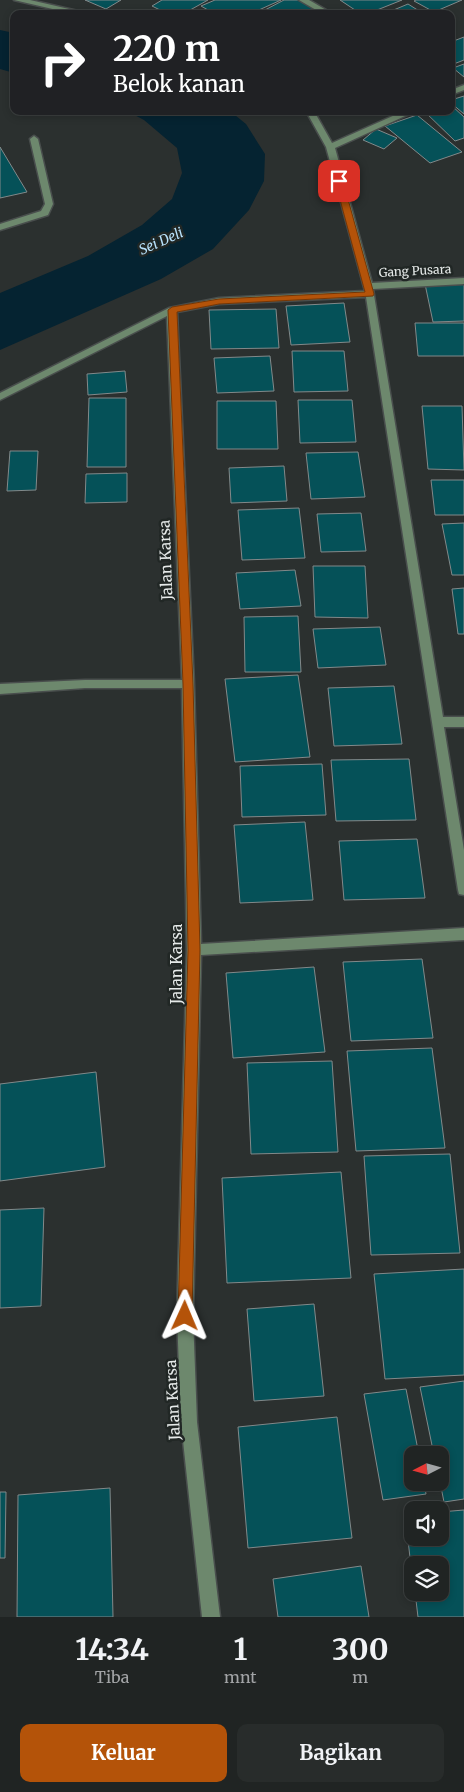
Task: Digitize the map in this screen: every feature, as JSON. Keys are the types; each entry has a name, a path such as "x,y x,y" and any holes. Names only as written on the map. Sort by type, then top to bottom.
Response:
{"street":[{"path":"18,0 67,10"},
{"path":"303,0 321,10"},
{"path":"312,115 330,146 368,290 464,890"},
{"path":"330,146 403,115"},
{"path":"0,227 45,213 49,204 34,139"},
{"name":"Gang Pusara","path":"0,397 172,310 219,301 464,281"},
{"name":"Jalan Karsa","path":"172,310 188,684 194,950 185,1316 189,1422 211,1617"},
{"path":"0,689 85,684 188,684"},
{"path":"437,722 464,722"},
{"path":"194,950 464,934"}],"water":[{"path":"0,30 10,32 10,72 0,69"},
{"name":"Sei Deli","path":"135,115 235,115 246,124 265,154 264,181 249,210 213,249 161,279 0,350 0,293 88,256 142,225 172,199 182,173 177,148 144,120"}],"building":[{"path":"85,0 121,0 106,9"},
{"path":"162,0 208,0 190,10 160,10 152,6"},
{"path":"215,0 281,0 259,10 208,10 201,6"},
{"path":"284,0 300,0 319,10 265,10"},
{"path":"340,0 402,0 377,10 355,10"},
{"path":"462,0 439,10 430,10 414,1"},
{"path":"408,4 418,10 394,10"},
{"path":"464,37 464,60 455,63 455,40"},
{"path":"464,64 464,77 455,70 455,67"},
{"path":"464,96 464,114 455,106 455,99"},
{"path":"455,109 464,117 464,138 455,141 428,115 455,115"},
{"path":"417,115 462,152 430,163 385,126"},
{"path":"376,129 397,138 384,149 363,140"},
{"path":"0,147 27,192 0,198"},
{"path":"464,282 464,321 433,322 425,284"},
{"path":"344,303 350,342 291,345 286,306"},
{"path":"276,309 279,348 211,349 209,310"},
{"path":"415,323 464,323 464,356 418,356"},
{"path":"292,351 344,351 348,391 294,392"},
{"path":"270,356 274,391 217,393 214,358"},
{"path":"125,371 127,392 88,395 87,374"},
{"path":"89,398 126,398 126,467 87,467"},
{"path":"298,400 352,400 356,442 300,443"},
{"path":"217,401 276,401 278,449 217,449"},
{"path":"422,406 462,406 464,470 428,469"},
{"path":"10,451 38,451 36,490 7,491"},
{"path":"358,452 365,497 311,499 306,453"},
{"path":"284,466 287,501 231,503 229,468"},
{"path":"127,473 127,502 85,503 86,474"},
{"path":"431,480 464,480 464,515 435,515"},
{"path":"299,508 305,558 242,560 238,510"},
{"path":"361,513 366,551 321,552 317,514"},
{"path":"464,523 464,575 452,575 442,524"},
{"path":"313,566 365,566 368,618 315,617"},
{"path":"295,570 301,606 240,609 236,573"},
{"path":"464,588 464,634 458,634 452,589"},
{"path":"298,616 301,672 245,672 244,617"},
{"path":"380,627 386,665 318,668 313,629"},
{"path":"298,675 310,757 235,762 225,679"},
{"path":"394,686 402,744 334,746 328,688"},
{"path":"409,759 416,820 336,821 331,760"},
{"path":"322,764 326,815 242,817 240,766"},
{"path":"305,822 313,900 240,903 234,825"},
{"path":"417,839 425,898 344,900 339,841"},
{"path":"422,959 433,1038 351,1041 343,962"},
{"path":"314,967 325,1052 233,1058 226,973"},
{"path":"432,1048 445,1148 356,1151 347,1051"},
{"path":"332,1061 338,1152 251,1154 247,1063"},
{"path":"96,1072 105,1167 0,1181 0,1084"},
{"path":"450,1154 460,1253 371,1255 364,1156"},
{"path":"341,1172 351,1278 227,1283 222,1178"},
{"path":"44,1208 41,1306 0,1308 0,1210"},
{"path":"464,1269 464,1375 385,1379 374,1274"},
{"path":"314,1304 324,1396 254,1401 247,1309"},
{"path":"464,1381 464,1499 444,1501 442,1491 449,1491 449,1446 432,1446 420,1387"},
{"path":"406,1389 417,1446 404,1446 404,1491 426,1491 426,1494 383,1500 364,1394"},
{"path":"337,1417 352,1538 248,1548 238,1427"},
{"path":"110,1488 113,1617 17,1617 18,1495"},
{"path":"0,1492 6,1492 5,1558 0,1558"},
{"path":"464,1510 464,1617 418,1617 416,1601 449,1601 449,1556 410,1556 409,1546 449,1546 449,1511"},
{"path":"361,1566 369,1617 278,1617 273,1579"}],"route":[{"path":"185,1316 194,950 188,684 172,310 219,301 370,294 339,181"}]}
